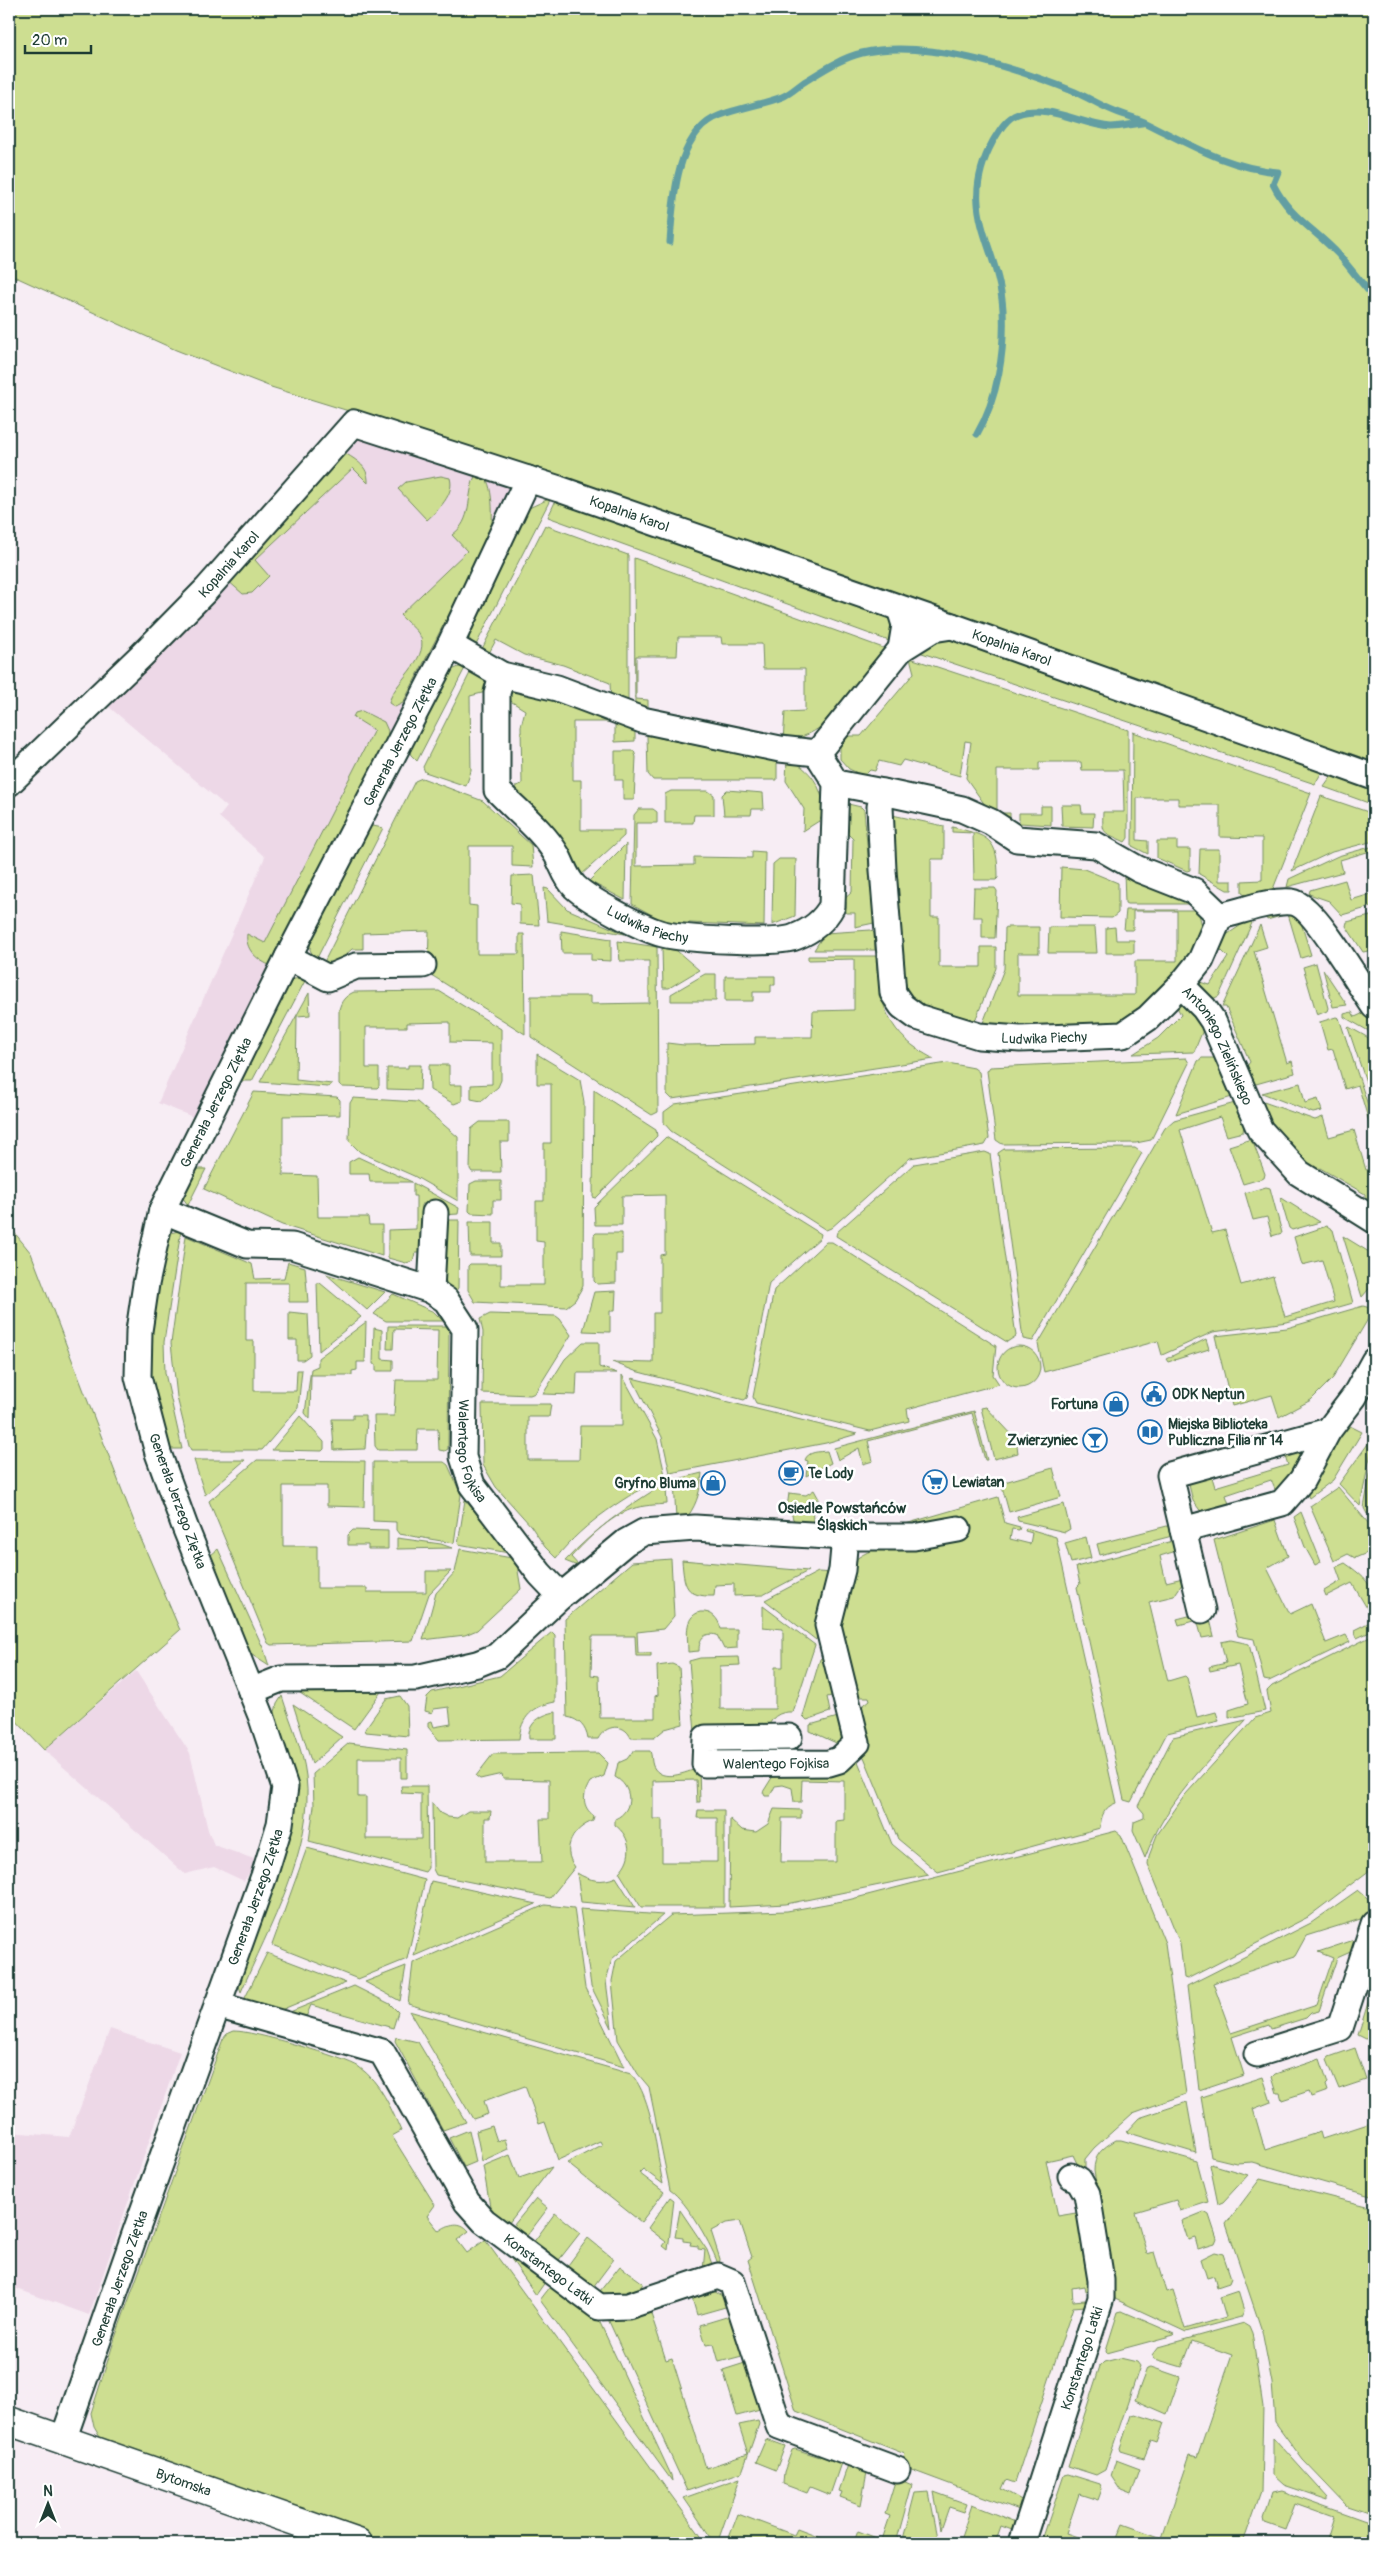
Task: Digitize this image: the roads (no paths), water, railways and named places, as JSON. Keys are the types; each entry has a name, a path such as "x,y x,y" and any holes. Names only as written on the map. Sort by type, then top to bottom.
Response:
{"street":[{"name":"Kopalnia Karol","path":"9,783 142,655 206,590 354,423 528,479 952,626 1374,777"},
{"name":"Generała Jerzego Ziętka","path":"63,2440 280,1824 285,1788 275,1752 158,1453 138,1377 141,1312 162,1210 288,957 450,645 528,479"},
{"path":"900,609 905,625 901,649"},
{"path":"817,753 901,649 933,629 952,626"},
{"path":"450,645 502,675 557,688 642,720 780,748 817,753 836,783 962,809 991,822 1017,840 1096,845 1138,869 1194,891 1220,916 1278,902 1294,902 1305,908 1318,922 1374,1006"},
{"name":"Ludwika Piechy","path":"502,675 497,693 497,790 543,838 576,888 625,918 661,933 682,938 761,940 794,938 815,927 826,916 832,906 836,783"},
{"name":"Ludwika Piechy","path":"883,792 880,807 883,870 893,994 902,1006 917,1017 978,1036 1020,1039 1122,1035 1148,1018 1181,985"},
{"name":"Antoniego Zielińskiego","path":"1220,916 1201,960 1181,985 1213,1021 1260,1130 1299,1173 1374,1220"},
{"path":"288,957 328,978 356,966 423,965"},
{"name":"Walentego Fojkisa","path":"162,1210 247,1245 292,1246 431,1290 446,1300 465,1329 463,1458 472,1485 540,1574 561,1596"},
{"path":"431,1290 435,1213"},
{"path":"1183,1530 1282,1503 1302,1480 1328,1431 1354,1397 1374,1361"},
{"path":"1202,1610 1170,1475 1328,1431"},
{"path":"251,1691 280,1680 416,1678 477,1664 497,1656 561,1596 626,1542 644,1532 694,1528 845,1537 914,1537 958,1529"},
{"name":"Walentego Fojkisa","path":"789,1737 706,1738 706,1764 829,1763 839,1760 857,1743 828,1624 842,1570 845,1537"},
{"path":"1256,2054 1340,2028 1374,1924"},
{"name":"Konstantego Latki","path":"217,2005 382,2052 467,2202 490,2226 599,2307 628,2306 718,2276 732,2282 779,2426 897,2470"},
{"name":"Konstantego Latki","path":"1022,2543 1101,2298 1101,2280 1087,2194 1079,2180 1071,2176"},
{"name":"Bytomska","path":"9,2421 358,2543"}],"waterway":[{"path":"670,242 678,173 691,141 701,128 721,115 785,96 825,69 854,55 887,49 913,49 970,58 1026,74 1075,92 1107,108 1140,120 1209,154 1242,166 1278,172 1273,184 1279,195 1295,214 1339,255 1374,297"},
{"path":"977,434 995,390 1003,342 1003,310 1000,287 978,208 978,188 982,166 993,141 1003,125 1010,119 1018,114 1029,111 1053,113 1111,127 1142,123"}],"place":[{"name":"ODK Neptun","path":"1154,1394"},
{"name":"Fortuna","path":"1116,1404"},
{"name":"Miejska Biblioteka Publiczna Filia nr 14","path":"1150,1432"},
{"name":"Zwierzyniec","path":"1095,1440"},
{"name":"Te Lody","path":"791,1473"},
{"name":"Lewiatan","path":"935,1482"},
{"name":"Gryfno Bluma","path":"713,1483"}],"district":[{"name":"Osiedle Powstańców Śląskich","path":"842,1516"}]}
